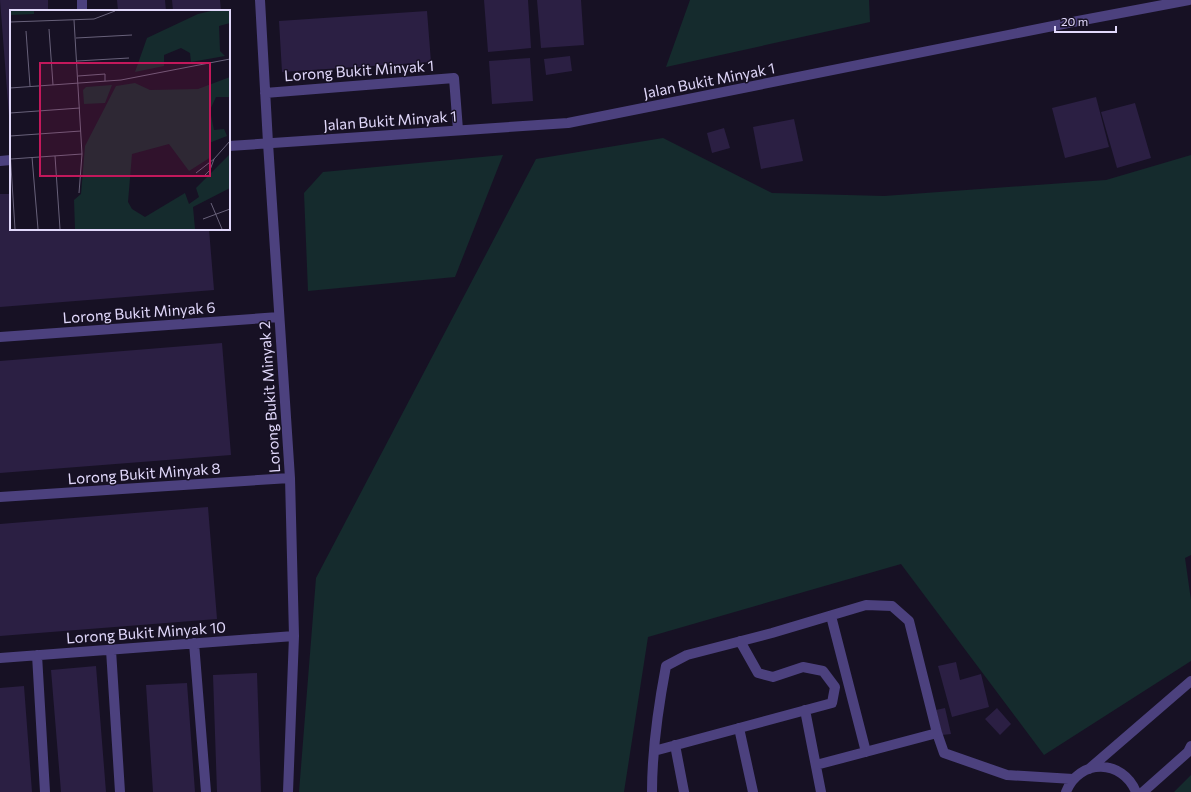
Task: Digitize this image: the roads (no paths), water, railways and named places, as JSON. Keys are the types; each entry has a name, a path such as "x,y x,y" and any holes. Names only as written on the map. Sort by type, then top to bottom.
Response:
{"street":[{"name":"Lorong Bukit Minyak 2","path":"260,0 290,478 294,636 288,792"},
{"name":"Jalan Bukit Minyak 1","path":"230,146 568,123 1189,0"},
{"name":"Lorong Bukit Minyak 1","path":"265,93 454,78 458,130"},
{"path":"0,161 10,160"},
{"name":"Lorong Bukit Minyak 6","path":"0,337 279,317"},
{"name":"Lorong Bukit Minyak 8","path":"0,497 290,478"},
{"path":"652,792 652,765 658,706 666,666 688,655 866,605 892,606 909,621 937,733 944,753 1007,775 1073,780"},
{"path":"831,616 866,752"},
{"name":"Lorong Bukit Minyak 10","path":"0,658 294,636"},
{"path":"654,751 832,703 835,687 823,671 803,667 773,678 758,673 740,641"},
{"path":"194,644 206,792"},
{"path":"110,650 120,792"},
{"path":"37,655 45,792"},
{"path":"1089,769 1191,681"},
{"path":"805,710 821,792"},
{"path":"739,728 753,792"},
{"path":"816,765 937,733"},
{"path":"675,745 684,792"},
{"path":"1143,792 1188,752 1191,746"},
{"path":"1066,792 1073,780 1081,773 1089,769 1102,766 1114,769 1125,775 1133,784 1136,792"}]}
